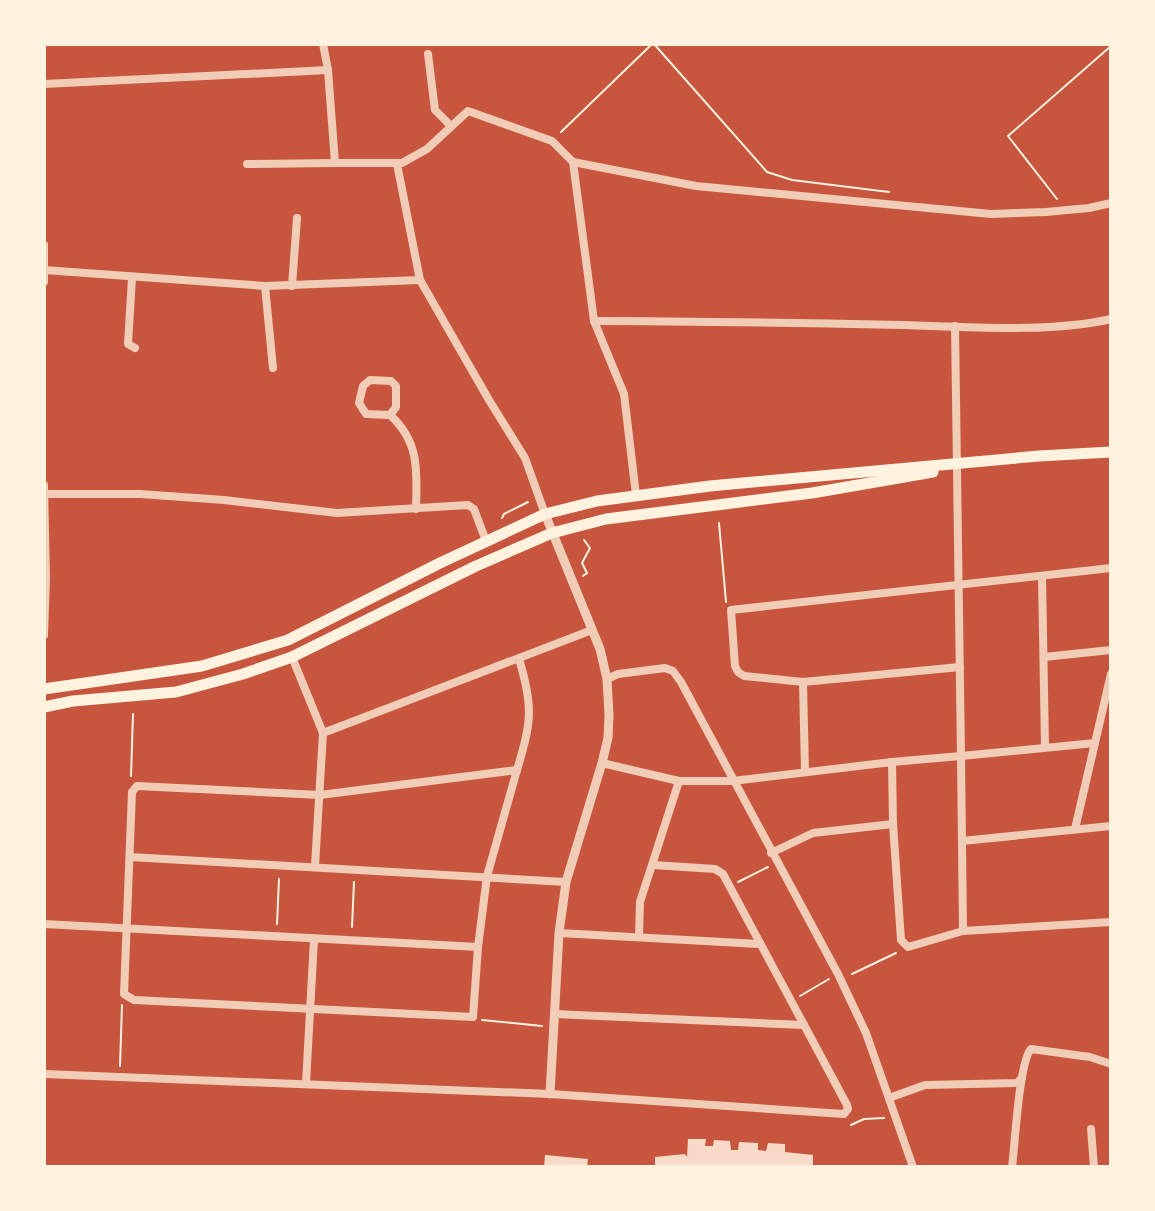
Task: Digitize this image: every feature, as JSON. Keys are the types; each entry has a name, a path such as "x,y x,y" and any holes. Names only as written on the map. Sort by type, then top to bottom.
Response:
{"main road":[{"path":"44,689 202,666 262,648 325,623 545,514 597,501 1111,452"},
{"path":"44,707 73,701 176,692 243,674 292,657 476,566 552,533 606,519 888,481 956,465"}],"street":[{"path":"323,44 335,163"},
{"path":"428,54 435,110 450,125"},
{"path":"44,84 328,70"},
{"path":"247,164 397,164 427,149 468,111 552,141 573,162 696,186 957,212 1046,212 1111,203"},
{"path":"573,162 594,321 624,394 636,495"},
{"path":"397,164 420,280 525,458 592,630 607,679 609,730 566,882 559,933 550,1094"},
{"path":"292,286 297,218"},
{"path":"44,245 44,282"},
{"path":"44,270 265,286 420,280"},
{"path":"132,278 128,344 135,348"},
{"path":"265,286 273,368"},
{"path":"594,321 1057,326 1111,319"},
{"path":"955,326 963,931"},
{"path":"390,415 396,407 396,386 391,381 370,380 363,386 359,403 366,414 390,415 408,436 415,453 416,509"},
{"path":"44,485 44,635"},
{"path":"44,494 140,494 224,500 314,513 468,505 474,509 486,541"},
{"path":"960,667 803,682 744,676 738,672 731,610 1111,568"},
{"path":"1042,576 1045,747"},
{"path":"323,733 592,630"},
{"path":"1044,657 1111,650"},
{"path":"292,657 323,733 315,866"},
{"path":"517,770 320,795 140,785 132,792 126,997 134,1000 473,1017 487,876 517,770 530,723 529,689 519,659"},
{"path":"607,679 618,674 665,668 673,671 696,707 866,1033 913,1167"},
{"path":"1075,829 1111,674"},
{"path":"803,682 805,772"},
{"path":"602,763 679,781 733,781 1095,743"},
{"path":"892,762 901,940 908,947 963,931 1111,922"},
{"path":"639,936 639,907 679,781"},
{"path":"771,853 813,833 893,824"},
{"path":"962,841 1111,826"},
{"path":"130,857 566,882"},
{"path":"44,1074 550,1094 844,1114 847,1105 719,870 653,865"},
{"path":"44,924 478,947"},
{"path":"559,933 759,944"},
{"path":"306,1083 314,940"},
{"path":"554,1014 804,1025"},
{"path":"1012,1167 1026,1053 1031,1049 1090,1057 1111,1064"},
{"path":"889,1098 925,1085 1017,1083 1022,1078"},
{"path":"1091,1129 1094,1167"}],"path":[{"path":"552,141 653,44 767,172 792,180 900,194"},
{"path":"1048,203 1058,199 1008,136 1111,46"},
{"path":"719,523 726,603 731,610"},
{"path":"133,714 131,780 135,788"},
{"path":"729,887 776,863"},
{"path":"276,936 279,865"},
{"path":"351,940 355,868"},
{"path":"792,1001 908,947"},
{"path":"119,1070 122,1004 126,997"},
{"path":"473,1017 542,1026"},
{"path":"851,1125 864,1119 898,1118"}],"building":[{"path":"688,1139 706,1139 705,1146 713,1146 714,1140 730,1141 731,1150 738,1150 739,1142 758,1143 758,1150 766,1151 768,1143 785,1144 785,1152 813,1155 813,1167 655,1167 655,1157 685,1154 687,1157"},
{"path":"545,1155 588,1159 587,1167 544,1167"}]}
